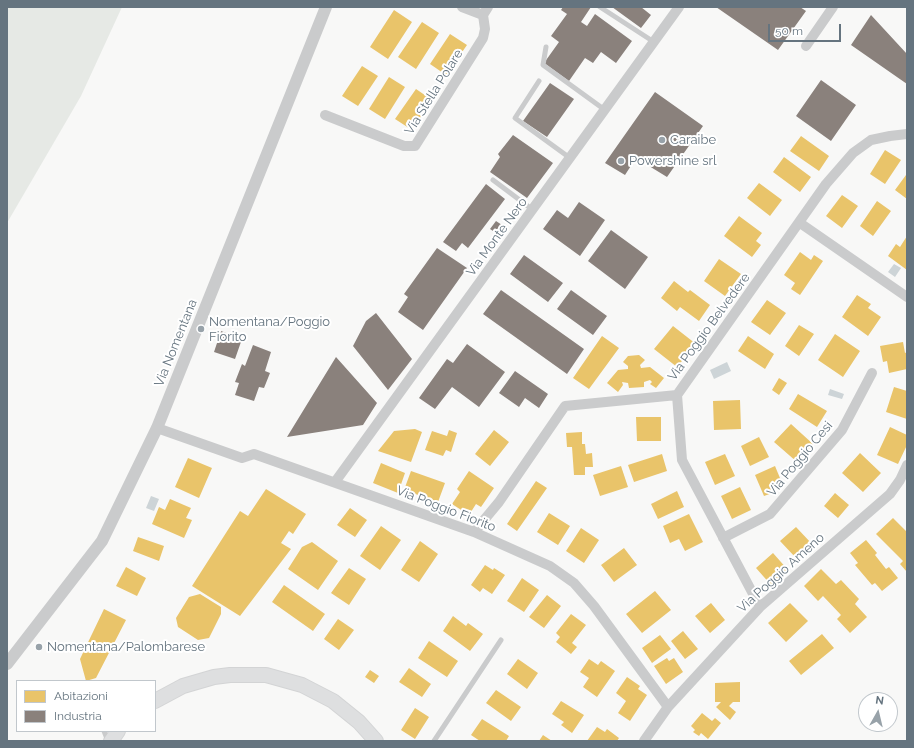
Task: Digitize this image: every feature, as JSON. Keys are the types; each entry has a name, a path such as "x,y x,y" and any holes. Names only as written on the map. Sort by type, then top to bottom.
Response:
{"main road":[{"path":"156,700 183,686 214,677 230,674 266,675 302,685 328,698 346,711 376,741"},
{"path":"110,741 117,732"}],"street":[{"name":"Via Nomentana","path":"7,664 102,541 157,428 326,7"},
{"path":"462,7 486,11"},
{"path":"806,46 833,7"},
{"name":"Via Monte Nero","path":"335,482 654,42 676,8"},
{"name":"Via Stella Polare","path":"325,115 404,146 415,146 483,38 486,11"},
{"name":"Via Poggio Belvedere","path":"760,607 682,460 677,395 800,223 826,184 858,148 879,138 907,134"},
{"path":"800,223 907,297"},
{"name":"Via Poggio Cesi","path":"723,538 770,514 842,430 872,372"},
{"path":"474,532 499,502 565,406 677,395"},
{"name":"Via Poggio Fiorito","path":"157,428 242,458 254,454 335,482 474,532 550,566 574,583 594,606 668,707"},
{"name":"Via Poggio Ameno","path":"644,741 668,707 760,607 890,494 900,480 907,465"},
{"path":"7,658 34,630"}],"lane":[{"path":"600,7 654,42"},
{"path":"546,47 543,65 605,110"},
{"path":"539,81 515,118 570,158"},
{"path":"493,180 533,210"},
{"path":"434,741 502,640"},
{"path":"105,732 110,741"}],"shaded area":[{"path":"7,7 122,7 81,96 7,223"},
{"path":"894,264 901,268 895,277 888,272"},
{"path":"727,362 731,371 714,379 710,370"},
{"path":"830,389 844,394 842,399 828,395"},
{"path":"151,496 159,499 154,511 146,508"}],"building: Abitazioni":[{"path":"394,10 412,22 388,59 370,47"},
{"path":"422,22 439,33 416,69 398,57"},
{"path":"450,34 467,45 446,75 430,64"},
{"path":"362,66 378,76 358,106 342,96"},
{"path":"389,77 405,87 385,119 369,109"},
{"path":"416,89 432,100 412,130 395,119"},
{"path":"801,136 829,156 819,171 790,151"},
{"path":"885,150 901,160 885,184 870,174"},
{"path":"784,157 811,177 800,192 773,172"},
{"path":"906,175 907,176 907,199 895,190"},
{"path":"759,183 782,200 770,216 747,198"},
{"path":"842,195 858,206 842,228 826,216"},
{"path":"877,201 891,211 873,236 860,226"},
{"path":"739,216 762,233 756,241 761,245 752,257 724,236"},
{"path":"907,236 907,270 888,256 896,244 900,247"},
{"path":"800,252 811,260 814,255 823,261 800,295 791,289 795,283 784,275"},
{"path":"719,259 741,274 725,296 704,281"},
{"path":"674,281 688,292 690,290 710,305 699,321 680,307 677,311 661,298"},
{"path":"857,295 871,304 868,308 881,317 868,336 842,317"},
{"path":"767,300 786,313 770,335 751,322"},
{"path":"799,325 814,334 799,356 785,346"},
{"path":"673,326 696,344 677,367 654,349"},
{"path":"835,334 860,351 843,377 818,360"},
{"path":"602,336 619,348 589,389 573,378"},
{"path":"748,336 774,354 765,369 738,351"},
{"path":"903,342 905,353 907,352 907,369 889,373 887,361 883,362 880,346"},
{"path":"639,355 645,360 640,365 641,368 650,367 664,378 656,388 650,384 652,382 650,380 644,382 644,387 629,388 628,383 622,382 623,385 618,392 607,383 618,370 628,369 628,366 623,362 628,356"},
{"path":"779,378 787,383 779,395 772,390"},
{"path":"894,387 907,391 907,419 886,412"},
{"path":"798,394 827,411 817,427 789,409"},
{"path":"740,400 741,429 714,430 713,401"},
{"path":"636,417 661,417 661,441 637,441"},
{"path":"791,424 813,444 797,462 774,442"},
{"path":"890,427 907,435 907,445 898,464 877,455"},
{"path":"415,429 422,432 411,462 378,451 394,431"},
{"path":"449,430 457,433 451,452 446,450 443,456 425,450 432,431 447,436"},
{"path":"494,430 509,442 490,466 475,454"},
{"path":"582,432 582,444 585,444 586,454 592,453 593,467 585,467 585,475 574,475 572,447 567,447 566,433"},
{"path":"759,437 769,457 750,466 741,446"},
{"path":"860,453 881,473 863,492 842,473"},
{"path":"662,454 667,471 634,482 628,465"},
{"path":"725,454 735,476 715,485 705,462"},
{"path":"188,458 212,468 199,498 175,487"},
{"path":"381,463 405,473 398,493 373,483"},
{"path":"621,466 628,487 600,496 593,475"},
{"path":"775,466 782,483 772,487 775,492 764,496 755,475"},
{"path":"411,471 445,483 438,502 404,490"},
{"path":"469,471 494,488 481,507 476,504 469,515 452,504 460,492 457,489"},
{"path":"536,481 547,488 517,531 507,524"},
{"path":"740,487 751,510 732,519 721,496"},
{"path":"266,489 306,514 293,534 289,531 281,543 291,549 240,616 192,586 240,511 248,516"},
{"path":"677,491 684,507 658,519 651,504"},
{"path":"835,493 849,505 838,518 824,506"},
{"path":"170,499 191,508 186,518 192,520 184,538 152,524 159,507 165,510"},
{"path":"350,508 367,520 355,537 337,525"},
{"path":"549,513 570,526 558,545 537,532"},
{"path":"689,514 703,542 685,551 679,539 670,543 663,526"},
{"path":"893,518 907,532 907,572 900,564 903,561 876,534"},
{"path":"381,526 401,540 380,570 360,556"},
{"path":"796,527 812,544 796,558 780,541"},
{"path":"581,528 599,540 584,563 566,551"},
{"path":"138,537 164,546 159,561 133,551"},
{"path":"866,540 877,553 875,555 886,569 889,567 898,578 882,591 875,583 872,585 855,565 858,563 850,553"},
{"path":"420,541 438,554 419,582 401,570"},
{"path":"312,542 338,561 318,590 288,569 302,547"},
{"path":"624,548 637,565 614,582 601,565"},
{"path":"773,553 788,570 771,585 756,568"},
{"path":"485,565 493,570 494,568 505,575 492,594 483,588 480,592 471,585"},
{"path":"126,567 146,578 137,596 116,586"},
{"path":"349,568 366,579 349,605 331,593"},
{"path":"821,569 836,584 841,580 859,599 855,604 867,617 850,633 837,619 841,615 823,596 818,601 804,586"},
{"path":"522,578 539,590 524,612 507,601"},
{"path":"284,585 325,614 313,631 272,602"},
{"path":"655,591 671,610 642,633 626,614"},
{"path":"200,594 221,607 221,614 209,638 198,640 178,627 176,618 189,597"},
{"path":"547,595 561,606 544,628 529,617"},
{"path":"711,603 725,620 710,633 695,616"},
{"path":"790,603 808,621 786,642 768,623"},
{"path":"104,609 126,620 96,678 86,680 80,659"},
{"path":"571,614 586,625 572,643 577,647 571,654 556,642 560,637 556,633"},
{"path":"453,616 466,626 468,623 483,634 470,651 443,631"},
{"path":"338,619 354,630 339,650 324,639"},
{"path":"683,631 698,649 685,659 671,641"},
{"path":"822,634 834,648 801,675 789,661"},
{"path":"660,635 671,649 652,663 642,648"},
{"path":"429,641 458,661 447,677 418,658"},
{"path":"667,658 669,661 674,658 683,672 666,684 654,666"},
{"path":"518,659 538,673 527,689 507,674"},
{"path":"589,659 598,665 601,661 615,671 597,697 583,687 589,678 580,672"},
{"path":"409,668 431,684 422,697 399,682"},
{"path":"370,670 379,676 374,683 365,677"},
{"path":"627,677 640,686 638,689 647,695 630,721 618,713 626,701 616,693"},
{"path":"740,682 740,702 733,702 729,706 736,712 730,720 716,707 721,702 715,702 715,683"},
{"path":"496,690 521,707 511,721 486,703"},
{"path":"561,701 584,715 572,733 561,725 564,722 552,714"},
{"path":"415,708 429,717 415,739 401,730"},
{"path":"702,713 712,721 715,718 721,723 708,739 701,733 699,736 693,732 695,730 691,726"},
{"path":"482,719 509,736 506,741 480,741 471,735"},
{"path":"597,727 605,732 607,729 619,738 617,741 587,741"},
{"path":"543,735 552,741 539,741"}],"building: Industria":[{"path":"563,7 591,7 581,22 587,26 595,14 632,41 616,63 601,52 593,63 585,58 569,81 544,63 559,42 551,36 567,14 561,10"},
{"path":"612,7 641,7 651,15 641,28"},
{"path":"716,7 800,7 806,11 778,50"},
{"path":"871,15 907,54 907,84 851,45"},
{"path":"821,80 856,105 831,141 796,116"},
{"path":"550,83 574,99 547,137 523,121"},
{"path":"655,92 703,126 667,177 636,158 625,175 605,163"},
{"path":"513,135 553,163 527,198 490,172 500,157 498,154"},
{"path":"486,184 505,199 468,248 462,243 456,251 443,242"},
{"path":"579,202 605,220 580,256 543,229 557,210 568,218"},
{"path":"496,221 508,229 502,237 490,229"},
{"path":"611,230 648,257 625,289 588,261"},
{"path":"437,248 467,268 423,330 398,312 408,297 404,294"},
{"path":"524,255 563,283 548,302 510,274"},
{"path":"501,290 584,349 567,374 483,314"},
{"path":"571,290 607,316 593,335 557,309"},
{"path":"376,313 412,359 388,390 353,346 366,321"},
{"path":"221,331 242,339 235,359 214,352"},
{"path":"467,344 505,372 479,407 452,387 435,409 419,398 447,359 453,363"},
{"path":"253,345 271,352 265,371 270,373 264,388 259,387 254,401 235,395 239,383 235,382 242,364 245,366"},
{"path":"336,357 377,403 363,425 287,437"},
{"path":"515,371 548,394 539,408 525,398 519,407 499,393"}],"place":[{"name":"Caraibe","path":"662,140"},
{"name":"Powershine srl","path":"621,161"},
{"name":"Nomentana/Poggio Fiorito","path":"201,329"},
{"name":"Nomentana/Palombarese","path":"39,647"}]}
